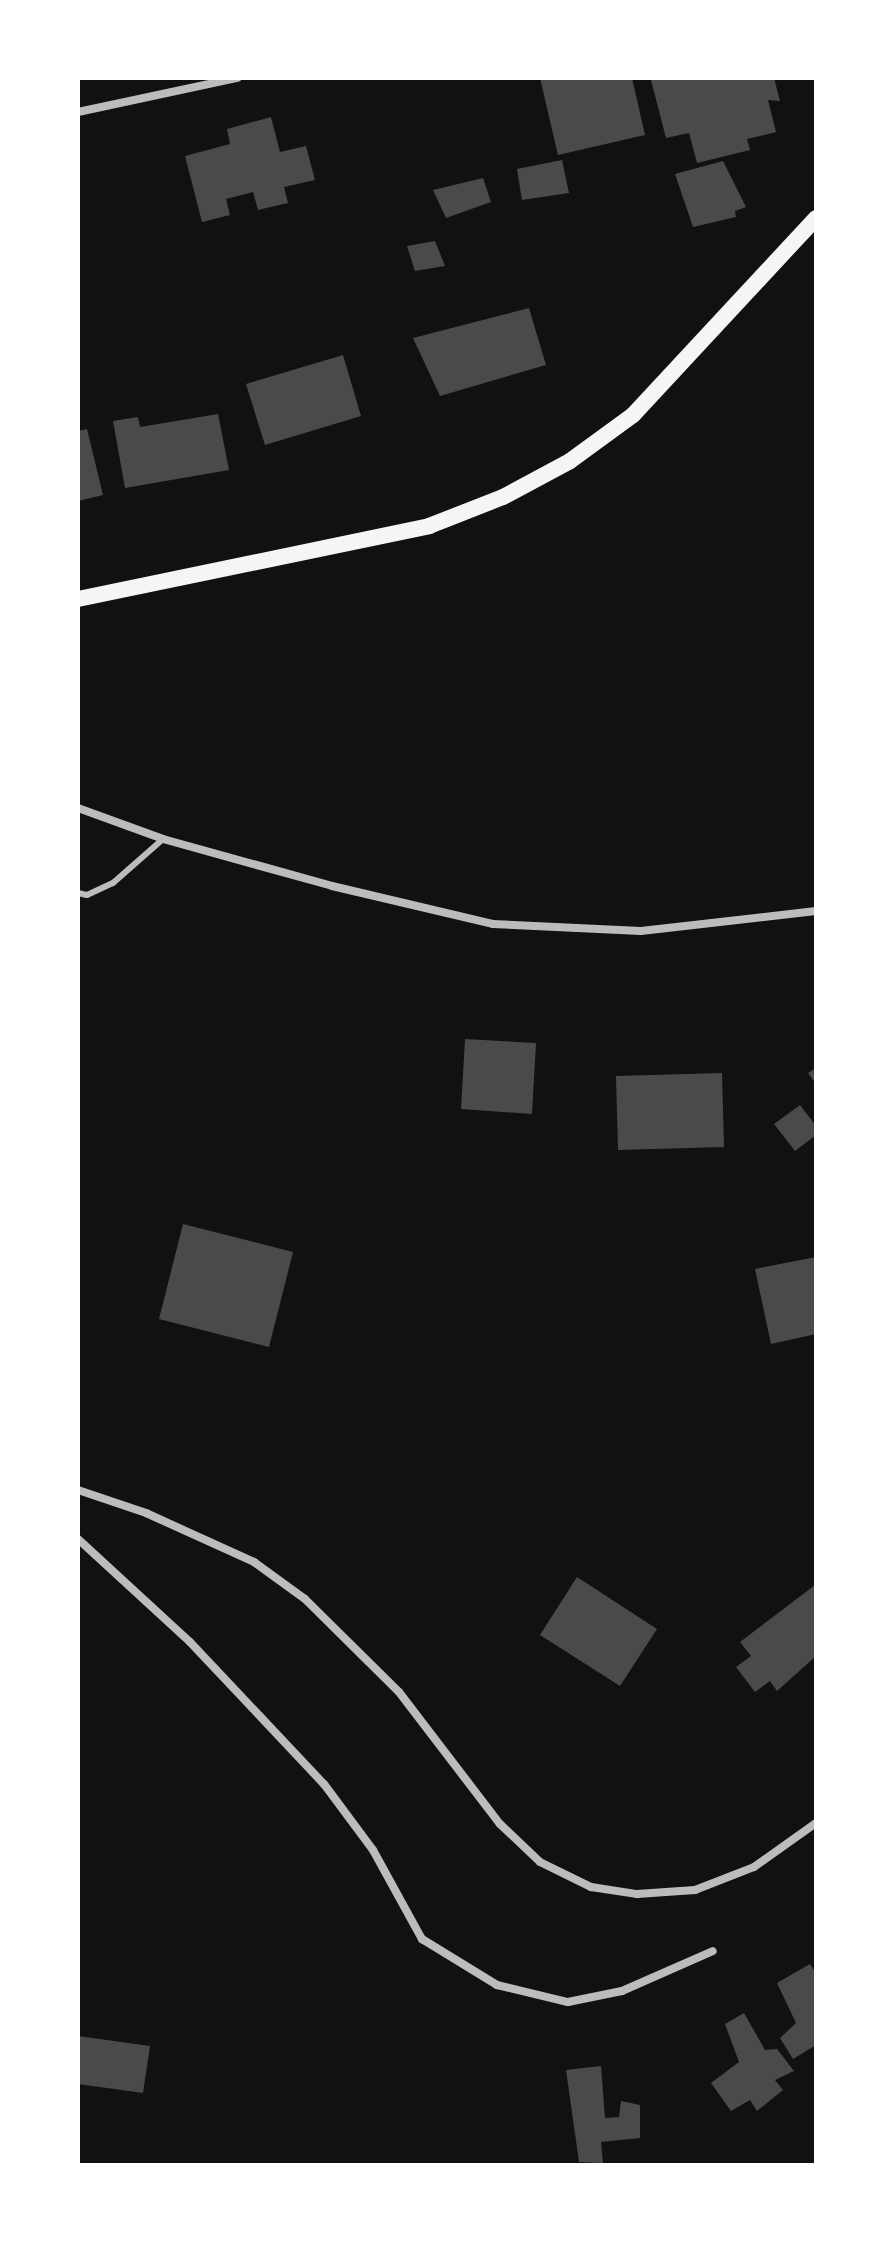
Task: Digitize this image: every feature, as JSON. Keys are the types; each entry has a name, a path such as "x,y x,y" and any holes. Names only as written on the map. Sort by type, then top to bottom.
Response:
{"main road":[{"path":"78,599 429,526 503,497 570,461 633,415 816,218"}],"street":[{"path":"78,112 237,78"},
{"path":"78,808 163,839 332,886 493,924 641,931 816,911"},
{"path":"78,1490 146,1513 254,1562 305,1599 399,1692 500,1824 540,1862 591,1887 637,1894 695,1890 754,1867 816,1823"},
{"path":"78,1539 190,1642 324,1784 373,1850 422,1939 497,1985 568,2002 622,1991 713,1951"}],"lane":[{"path":"78,893 87,895 113,883 163,839"}],"building":[{"path":"540,78 632,78 645,135 558,155"},
{"path":"774,78 780,101 768,100 776,132 747,139 750,150 697,163 689,133 666,138 651,80"},
{"path":"271,117 280,152 306,146 315,180 284,187 288,203 258,210 253,192 226,199 230,215 202,222 185,156 230,144 227,129"},
{"path":"562,160 569,193 522,200 517,169"},
{"path":"723,161 746,207 735,211 736,217 693,227 675,174"},
{"path":"483,178 491,202 446,218 433,190"},
{"path":"435,241 445,266 415,271 407,246"},
{"path":"529,308 546,365 440,396 413,338"},
{"path":"343,355 361,416 265,445 246,384"},
{"path":"218,414 229,470 125,488 113,421 138,417 140,427"},
{"path":"87,429 103,495 78,501 78,431"},
{"path":"465,1039 536,1043 532,1114 461,1109"},
{"path":"816,1068 816,1084 808,1073"},
{"path":"722,1073 724,1147 618,1150 616,1076"},
{"path":"800,1105 816,1126 816,1135 795,1151 774,1124"},
{"path":"183,1224 293,1252 269,1347 159,1319"},
{"path":"816,1257 816,1334 771,1344 755,1269"},
{"path":"577,1577 657,1629 620,1686 540,1635"},
{"path":"815,1585 816,1656 777,1691 770,1681 755,1692 736,1667 751,1656 740,1642"},
{"path":"810,1964 816,1973 816,2045 793,2059 780,2038 796,2023 777,1983"},
{"path":"744,2013 765,2050 777,2049 794,2071 775,2080 783,2090 757,2111 750,2100 731,2111 711,2083 739,2062 725,2024"},
{"path":"78,2036 150,2046 143,2093 78,2084"},
{"path":"601,2066 605,2118 619,2117 621,2101 640,2105 640,2138 601,2142 603,2163 579,2162 566,2070"}]}
